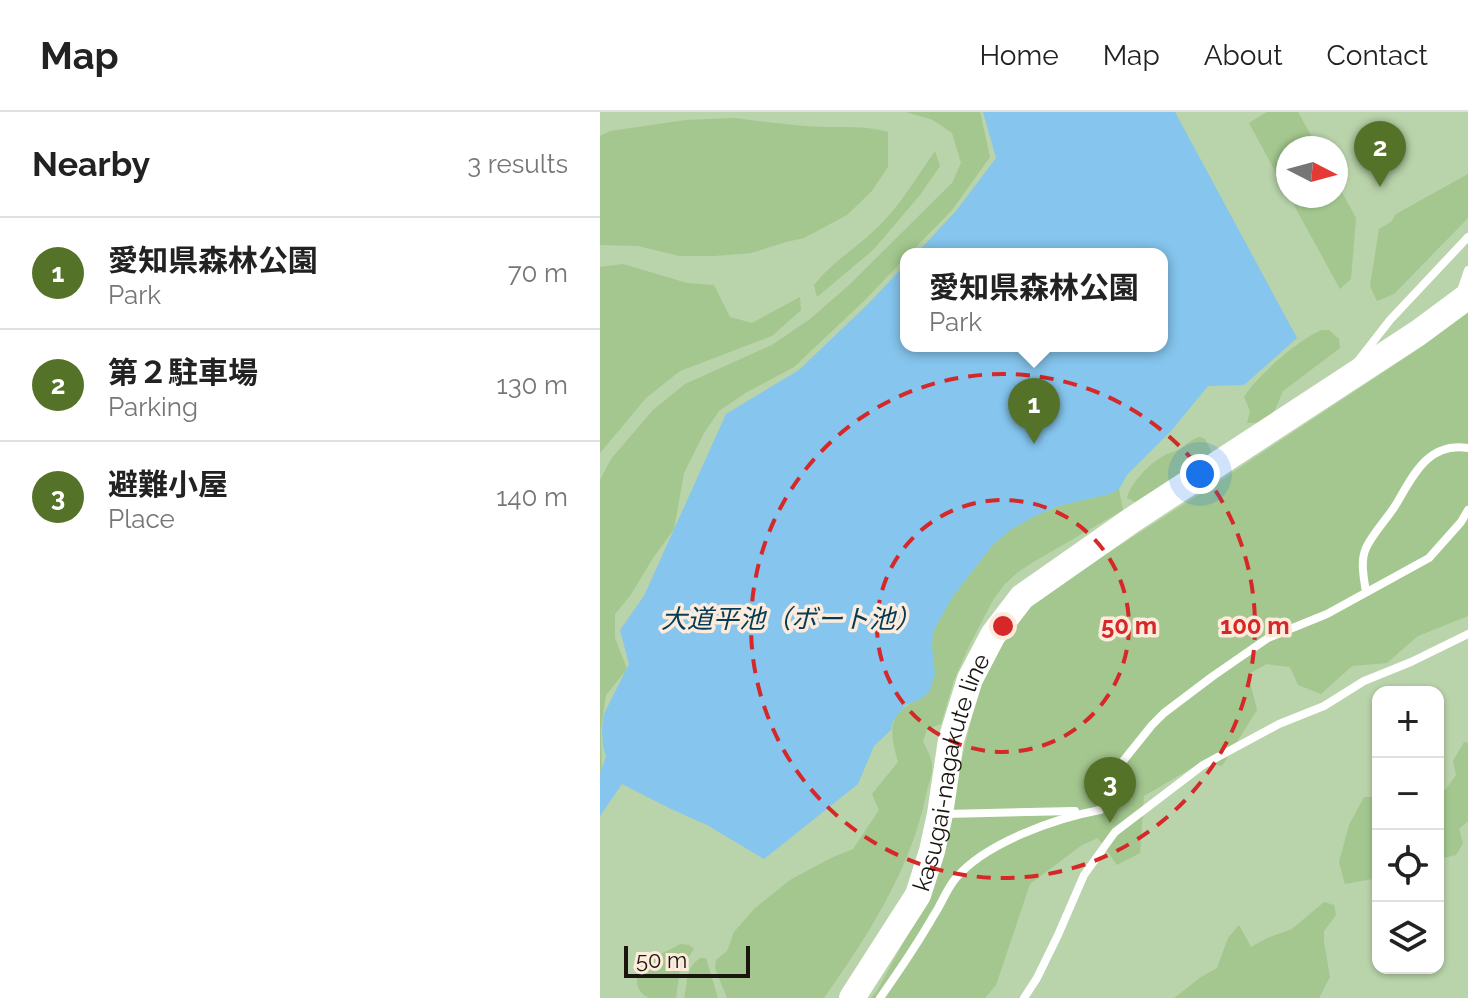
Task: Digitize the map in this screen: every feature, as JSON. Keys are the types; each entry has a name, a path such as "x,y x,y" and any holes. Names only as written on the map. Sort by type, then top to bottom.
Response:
{"main road":[{"name":"kasugai-nagakute line","path":"852,998 918,895 940,814 951,740 970,679 993,635 1022,597 1132,520 1462,301"}],"lane":[{"path":"1351,377 1359,358 1390,320 1468,237"},
{"path":"1462,301 1468,270"},
{"path":"1366,592 1363,573 1365,550 1410,478 1420,464 1438,452 1460,446 1468,448"},
{"path":"1100,810 1107,781 1164,713 1268,638 1327,614 1429,558 1468,510"},
{"path":"1024,998 1058,935 1084,875 1115,832 1203,765 1279,724 1324,706 1364,681 1468,634"},
{"path":"940,814 1100,810"},
{"path":"880,998 955,879 971,863 1016,836 1071,815 1100,810"}],"green space":[{"path":"600,112 1468,112 1468,998 600,998"},
{"path":"906,112 980,112 990,157 952,210 915,248 900,248 900,263 866,299 794,367 719,411 704,433 684,473 674,529 615,614 615,638 627,669 606,695 601,729 600,786 600,480 611,459 653,410 685,384 772,345 810,319 848,286 952,183 961,163 952,133 933,120"},
{"path":"1267,112 1298,112 1311,136 1276,136 1276,173 1249,123"},
{"path":"735,118 888,132 888,167 871,192 847,215 804,238 751,253 679,256 638,246 600,245 600,136 610,131 686,120"},
{"path":"935,151 940,166 920,195 873,250 817,297 814,285 887,218"},
{"path":"1468,174 1468,218 1394,294 1377,301 1370,286 1379,229 1391,222 1396,214"},
{"path":"1348,203 1356,218 1351,279 1340,289 1296,208 1348,208"},
{"path":"623,264 687,283 714,285 730,317 752,323 800,297 801,310 772,336 680,371 646,398 600,453 600,267"},
{"path":"1468,313 1468,616 1418,636 1387,663 1352,666 1321,694 1298,685 1290,667 1267,664 1248,674 1257,710 1222,766 1202,762 1144,796 1140,853 1117,865 1098,838 1082,845 1030,884 996,985 985,998 871,998 931,892 982,678 1026,606 1212,486"},
{"path":"1322,330 1329,330 1339,339 1340,348 1283,391 1271,414 1257,423 1247,423 1250,411 1244,397 1250,388 1291,350"},
{"path":"1200,437 1205,439 1212,453 1135,502 1127,498 1137,479 1154,462"},
{"path":"1119,489 1123,510 1018,572 993,600 954,680 941,724 927,729 923,742 931,759 932,772 910,849 886,901 824,998 727,998 715,968 716,960 727,951 734,932 754,909 790,880 853,849 879,810 872,794 898,762 893,724 901,710 920,699 933,632 953,596 992,546 1010,530 1058,506 1110,494"},
{"path":"1464,742 1468,743 1468,821 1459,829 1463,843 1456,855 1444,858 1444,790 1456,775 1453,761"},
{"path":"1364,797 1372,797 1372,879 1345,884 1339,862 1349,825"},
{"path":"1324,902 1334,905 1336,915 1324,931 1330,977 1319,998 1174,998 1217,968 1228,938 1239,925 1251,947 1292,929"},
{"path":"680,944 694,949 680,969 676,998 650,998 645,995 637,982 642,967"},
{"path":"701,958 706,958 718,998 684,998 690,970"}],"water":[{"name":"大道平池（ボート池）","path":"983,112 1175,112 1297,338 1244,385 1208,386 1171,431 1127,475 1119,489 1110,494 1058,506 1035,516 1010,530 992,546 953,596 933,632 935,673 930,691 906,705 899,713 891,730 874,746 858,784 764,859 707,825 622,784 600,816 600,773 606,757 602,729 604,714 629,664 620,630 644,596 726,414 799,370 900,270 900,352 1168,352 1168,248 922,248 956,211 996,158"}],"place":[{"name":"第２駐車場","path":"1380,187"},
{"name":"愛知県森林公園","path":"1034,444"},
{"name":"避難小屋","path":"1110,823"}]}
